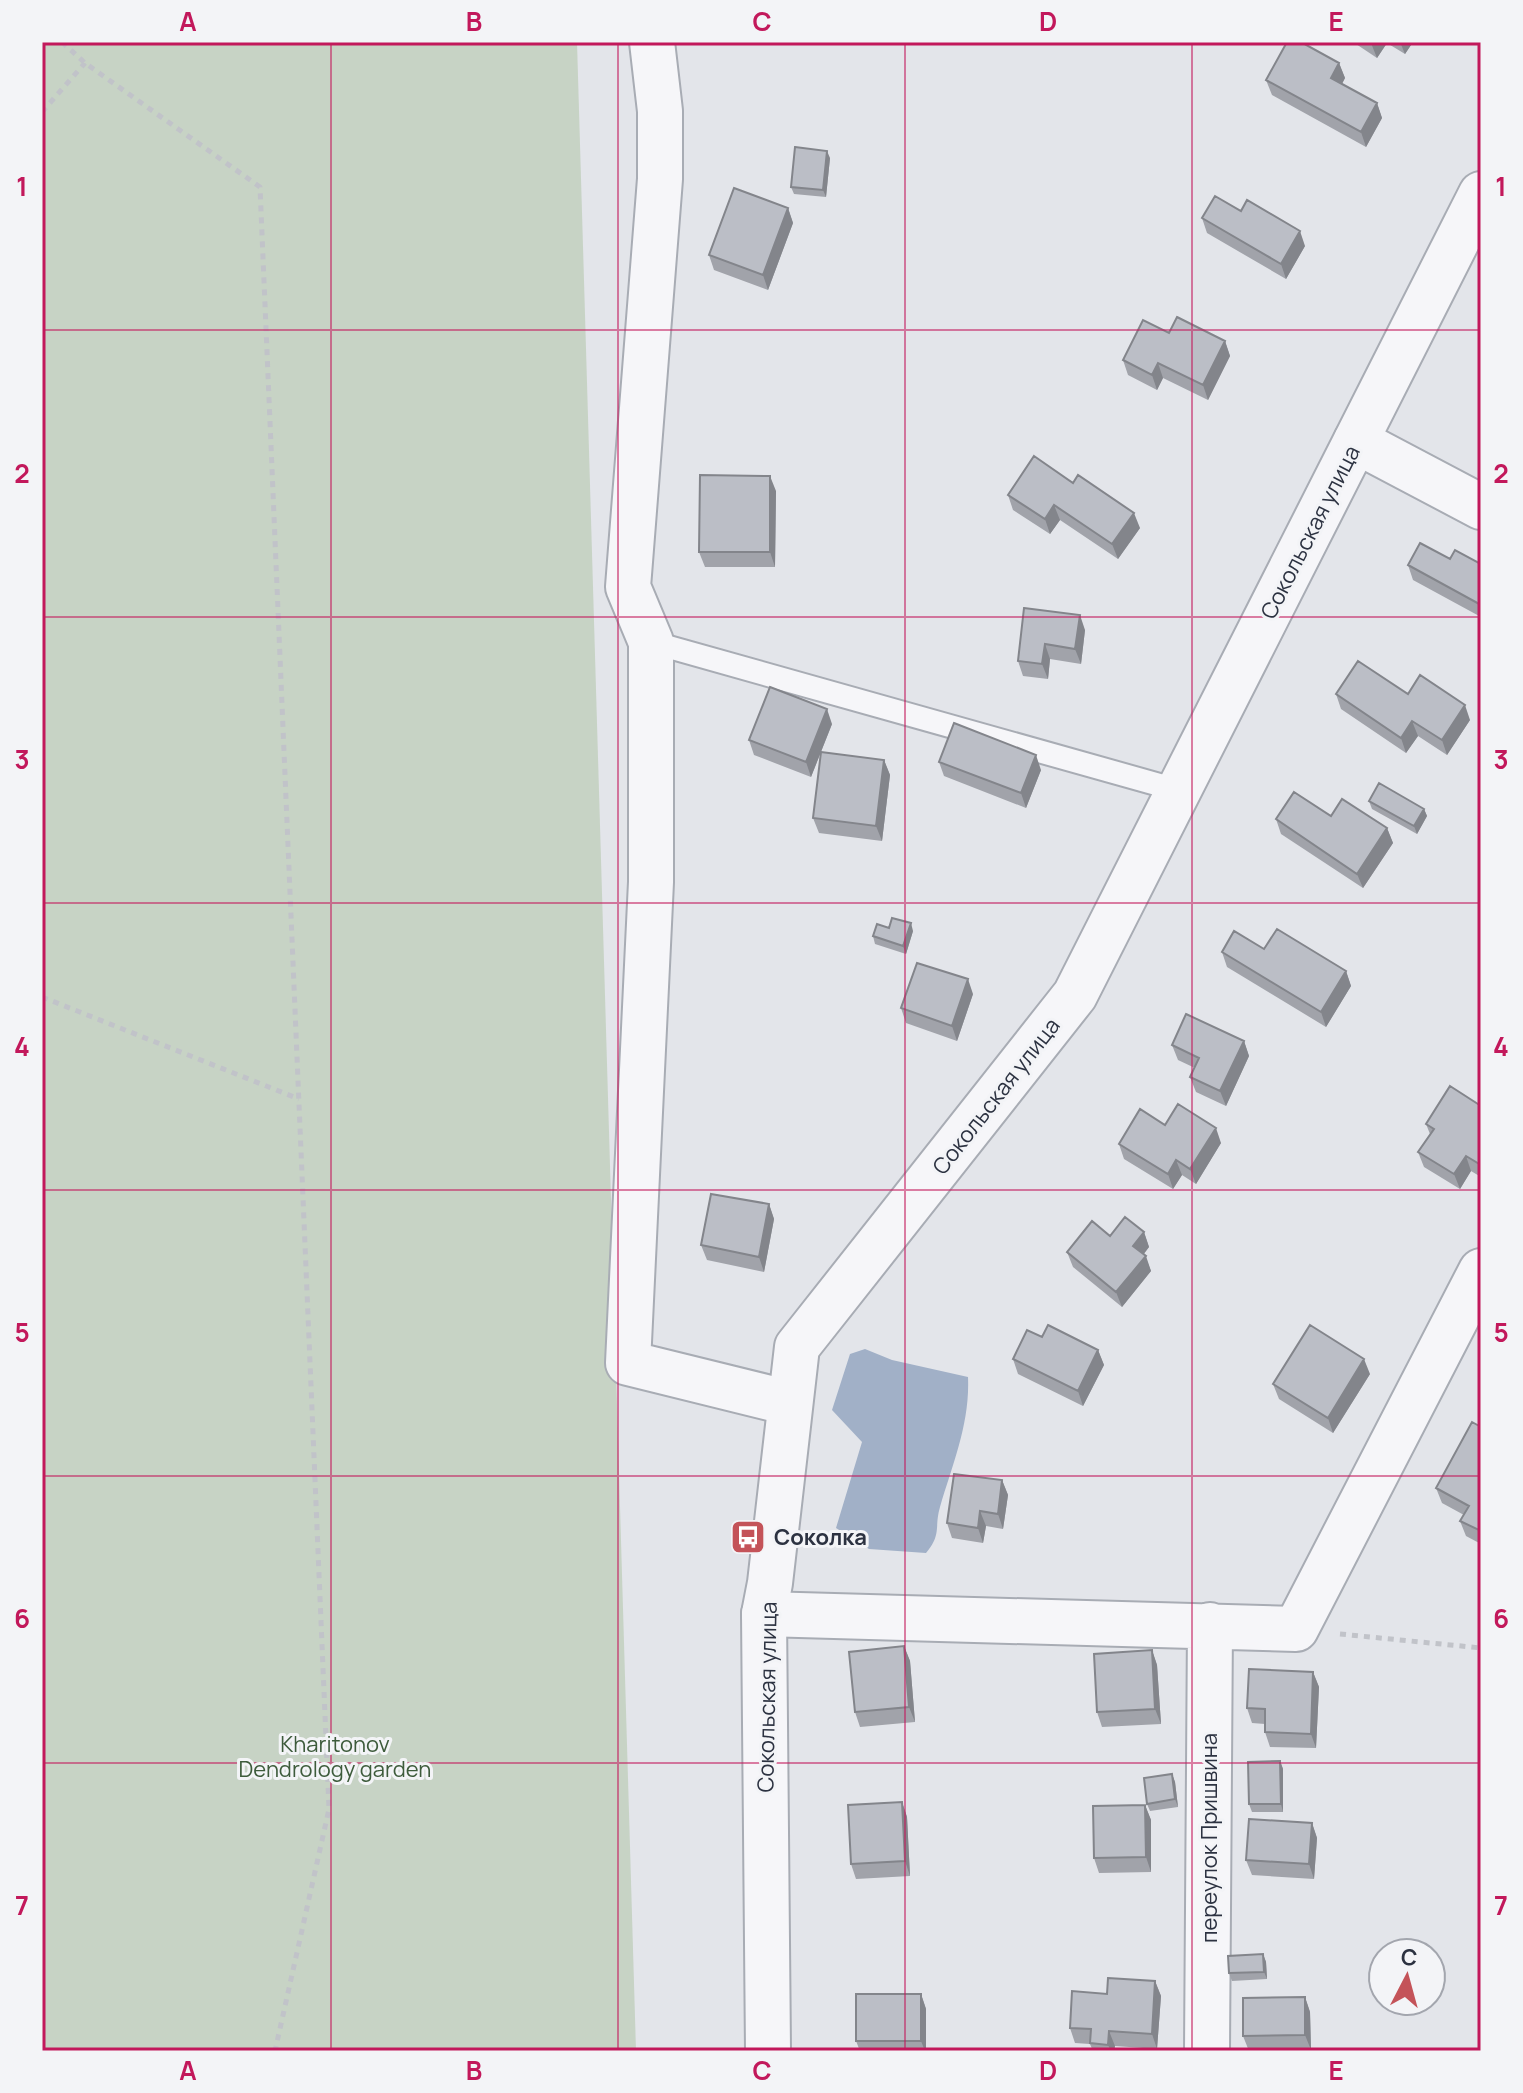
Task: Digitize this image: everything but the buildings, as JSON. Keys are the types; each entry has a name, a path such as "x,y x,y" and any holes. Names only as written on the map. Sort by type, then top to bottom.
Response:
{"street":[{"path":"652,42 660,111 660,179 628,587 651,642 651,882 628,1363 790,1403"},
{"name":"Сокольская улица","path":"768,2051 764,1614 797,1347 1075,995 1481,194"},
{"path":"1356,441 1481,507"},
{"path":"764,1614 1296,1629 1481,1271"},
{"name":"переулок Пришвина","path":"1207,2051 1210,1625"}],"lane":[{"path":"651,642 1181,791"}],"path":[{"path":"62,42 85,63 260,187 329,1809 275,2051"},
{"path":"42,112 85,63"},
{"path":"42,997 299,1099"},
{"path":"1296,1629 1481,1648"}],"green space":[{"name":"Kharitonov Dendrology garden","path":"42,42 577,42 636,2051 42,2051"}],"water":[{"path":"865,1349 892,1360 968,1377 963,1427 938,1514 936,1536 926,1553 869,1549 836,1528 862,1442 832,1410 850,1354"}],"place":[{"name":"Соколка","path":"748,1537"}]}
